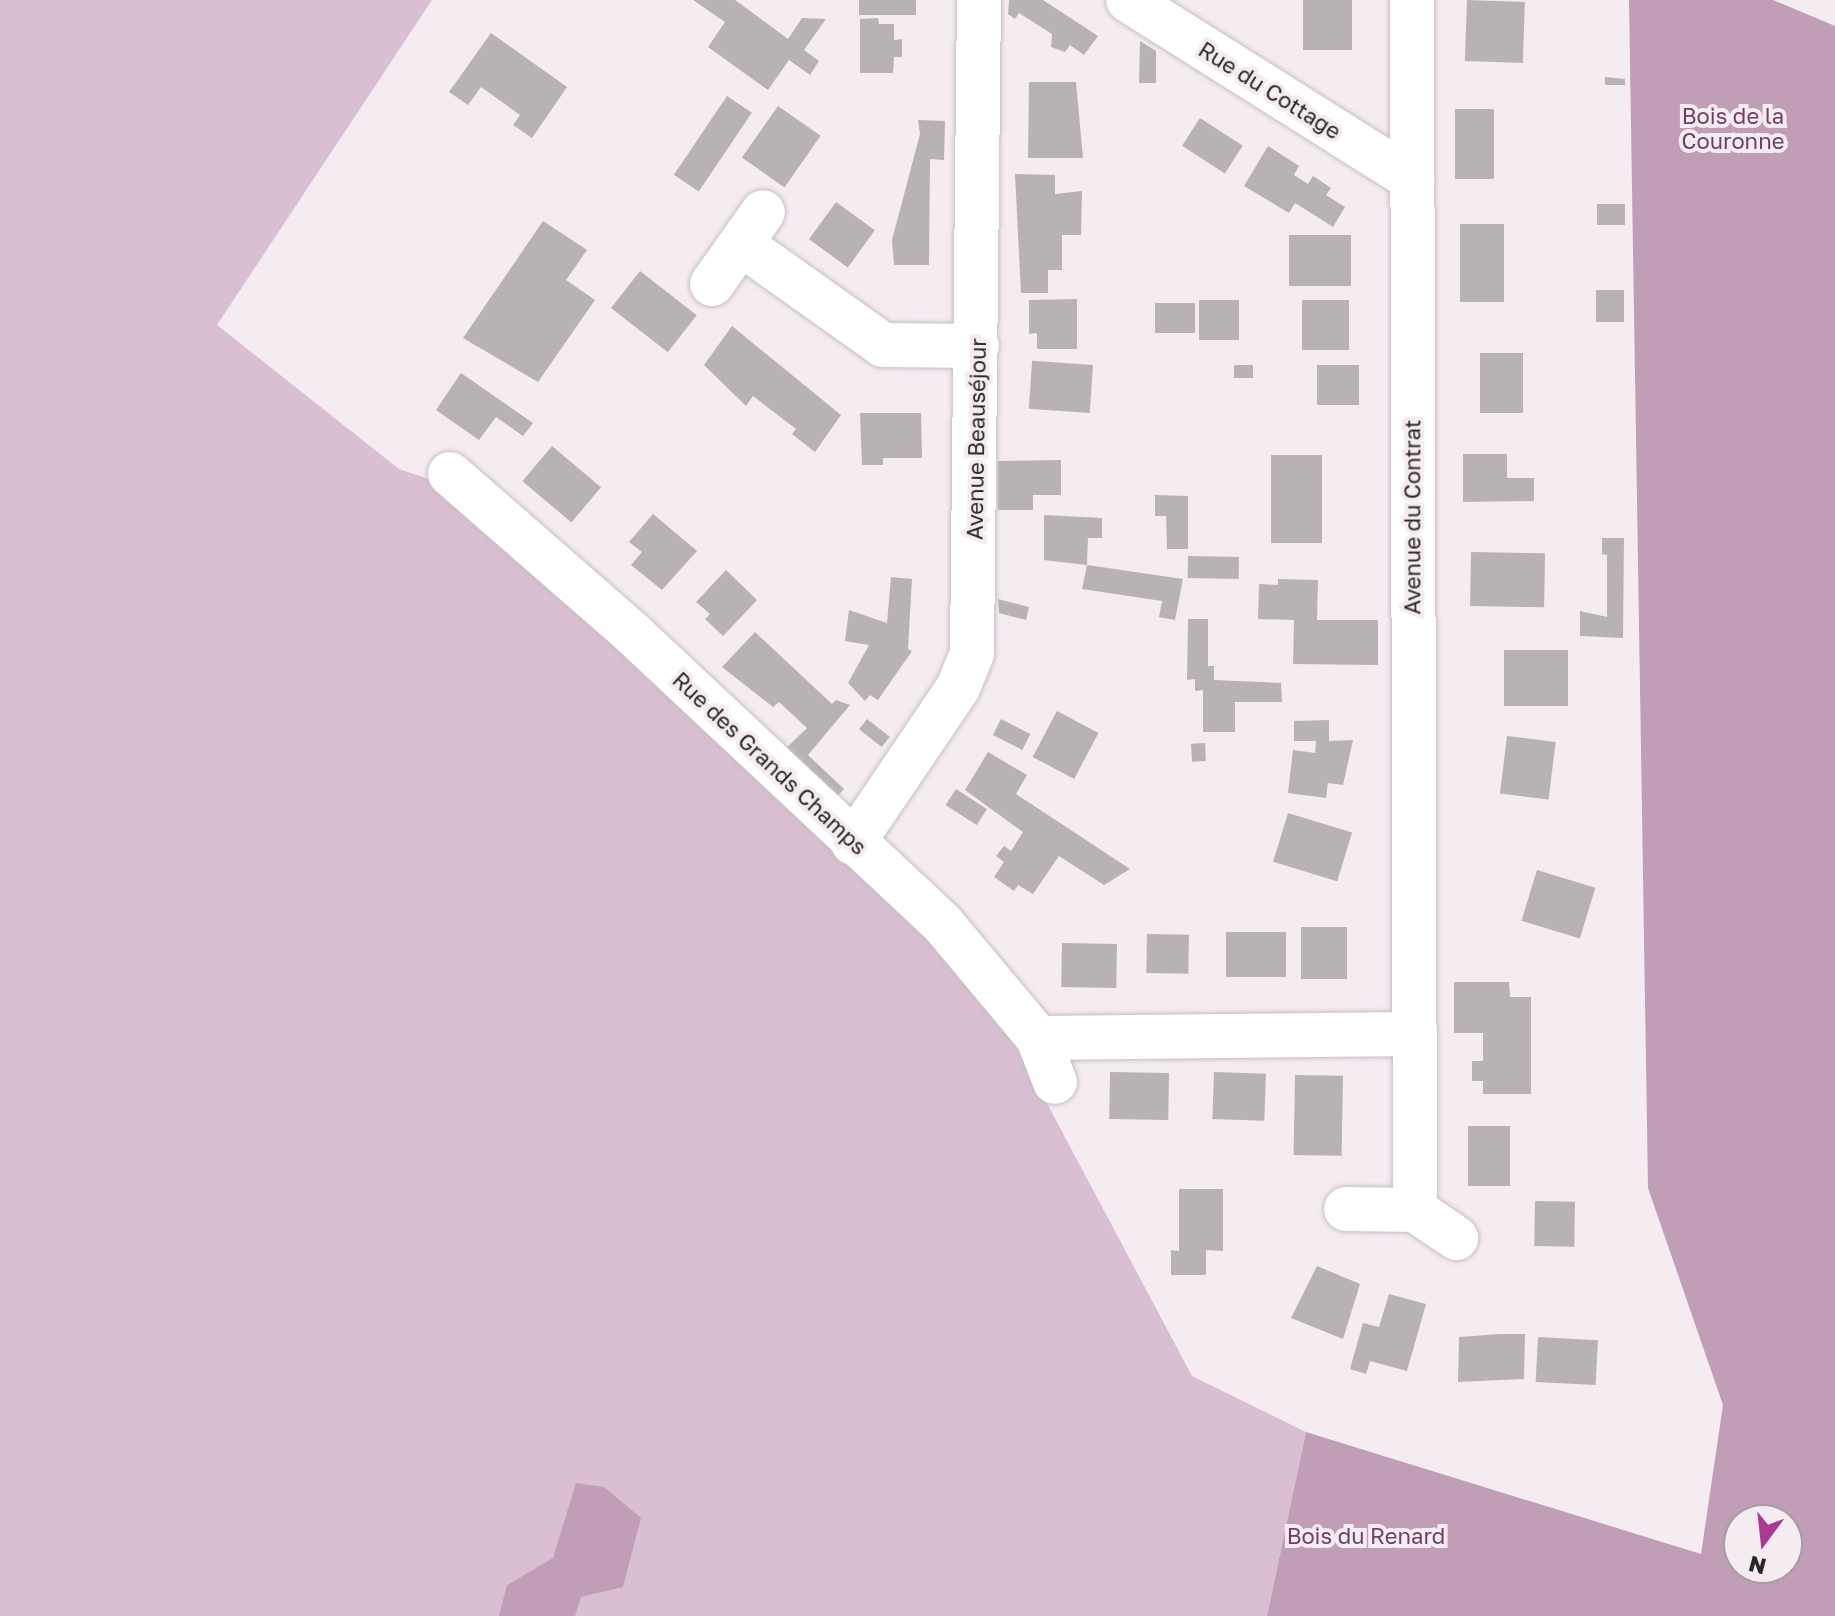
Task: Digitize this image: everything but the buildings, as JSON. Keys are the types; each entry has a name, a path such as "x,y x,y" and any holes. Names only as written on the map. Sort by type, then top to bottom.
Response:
{"street":[{"name":"Avenue Beauséjour","path":"853,843 958,688 972,653 979,0"},
{"name":"Rue du Cottage","path":"1128,0 1412,179"},
{"name":"Avenue du Contrat","path":"1412,0 1415,1210"},
{"path":"712,284 752,228 883,345 977,346"},
{"name":"Rue des Grands Champs","path":"450,474 631,632 942,923 1038,1038 1055,1082"},
{"path":"1038,1038 1413,1034"},
{"path":"1346,1209 1415,1210 1456,1238"}],"shaded area":[{"path":"0,0 432,0 217,325 399,469 443,484 916,919 1007,1028 1192,1376 1306,1432 1267,1616 0,1616"}],"green space":[{"name":"Bois de la Couronne","path":"1629,0 1773,0 1835,26 1835,1616 1267,1616 1306,1432 1701,1554 1723,1405 1648,1188"},
{"path":"576,1483 604,1487 641,1518 623,1587 581,1597 575,1616 499,1616 507,1585 553,1558"}],"park label":[{"name":"Bois du Renard","path":"1366,1536"}]}
